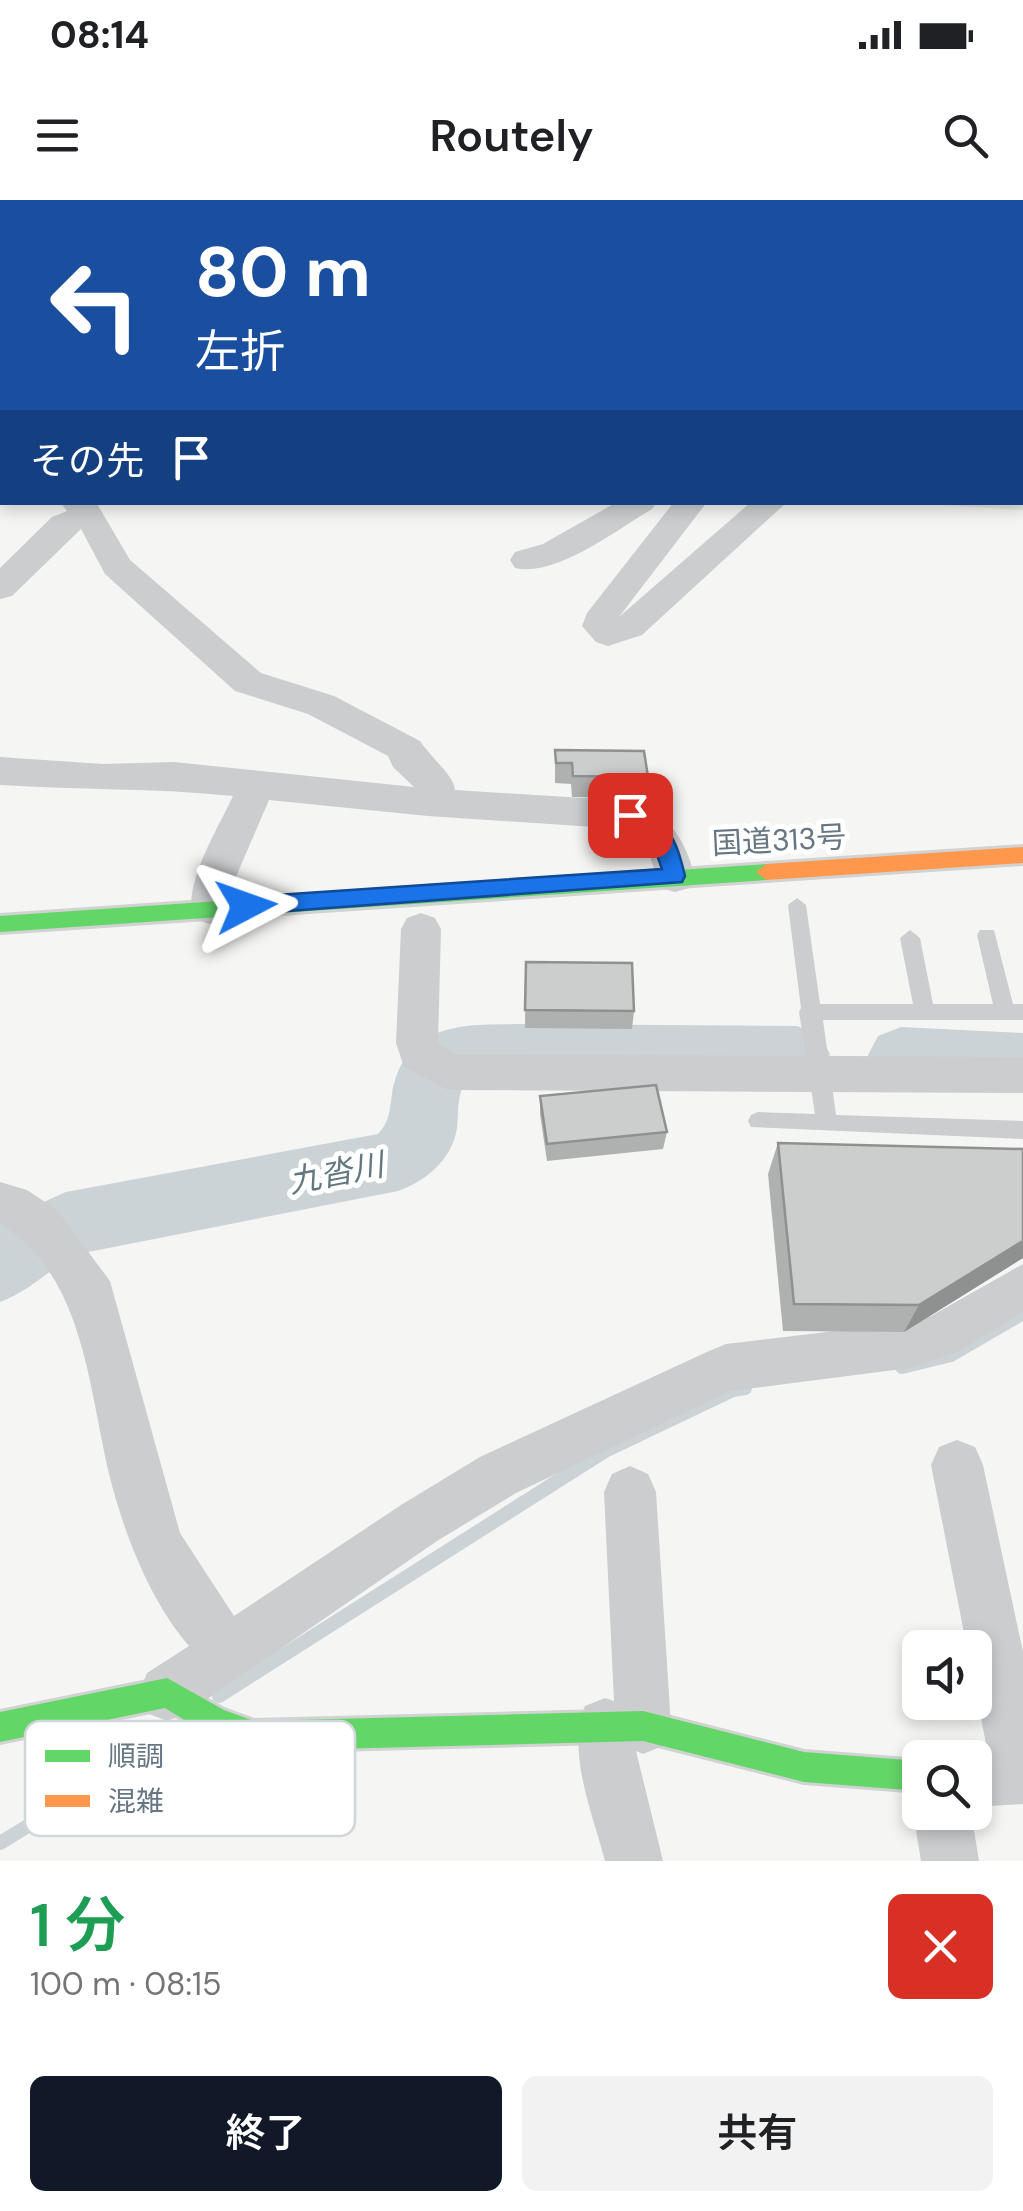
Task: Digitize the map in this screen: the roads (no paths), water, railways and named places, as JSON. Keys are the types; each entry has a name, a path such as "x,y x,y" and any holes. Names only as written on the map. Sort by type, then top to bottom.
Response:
{"main road":[{"name":"国道313号","path":"0,924 675,876 1023,856"},
{"path":"36,1721 173,1698 214,1721"},
{"path":"0,1727 25,1723"},
{"path":"355,1733 624,1726 804,1767 902,1775"}],"street":[{"path":"528,560 555,552 636,505"},
{"path":"689,505 604,613 598,626 608,634 630,626 767,505"},
{"path":"0,588 82,508 117,566 248,682 322,705 407,750 406,758 438,786 428,802"},
{"path":"0,771 103,778 174,776 428,802 630,815 648,822 658,832 667,846 675,876"},
{"path":"208,908 212,886 257,785"},
{"path":"422,929 417,1043 419,1054 438,1067 1023,1075"},
{"path":"0,1203 11,1204 49,1236 93,1297 139,1488 158,1546 201,1619 229,1652"},
{"path":"173,1698 229,1652 419,1523 498,1476 726,1368 910,1345 943,1334 1023,1286"},
{"path":"956,1466 1006,1776"},
{"path":"630,1492 624,1726 608,1756 634,1861"},
{"path":"945,1830 950,1861"}],"lane":[{"path":"797,905 827,1124"},
{"path":"810,1012 1014,1012 987,934"},
{"path":"910,938 925,1012"},
{"path":"758,1121 1023,1130"}],"waterway":[{"name":"九沓川","path":"0,1269 33,1241 66,1224 398,1161 422,1134 428,1079 450,1054 528,1051 797,1054"},
{"name":"九沓川","path":"901,1055 1023,1061"},
{"path":"902,1367 951,1355 1023,1313"},
{"path":"219,1696 605,1451 733,1390 745,1388"},
{"path":"0,1843 25,1828"}]}
